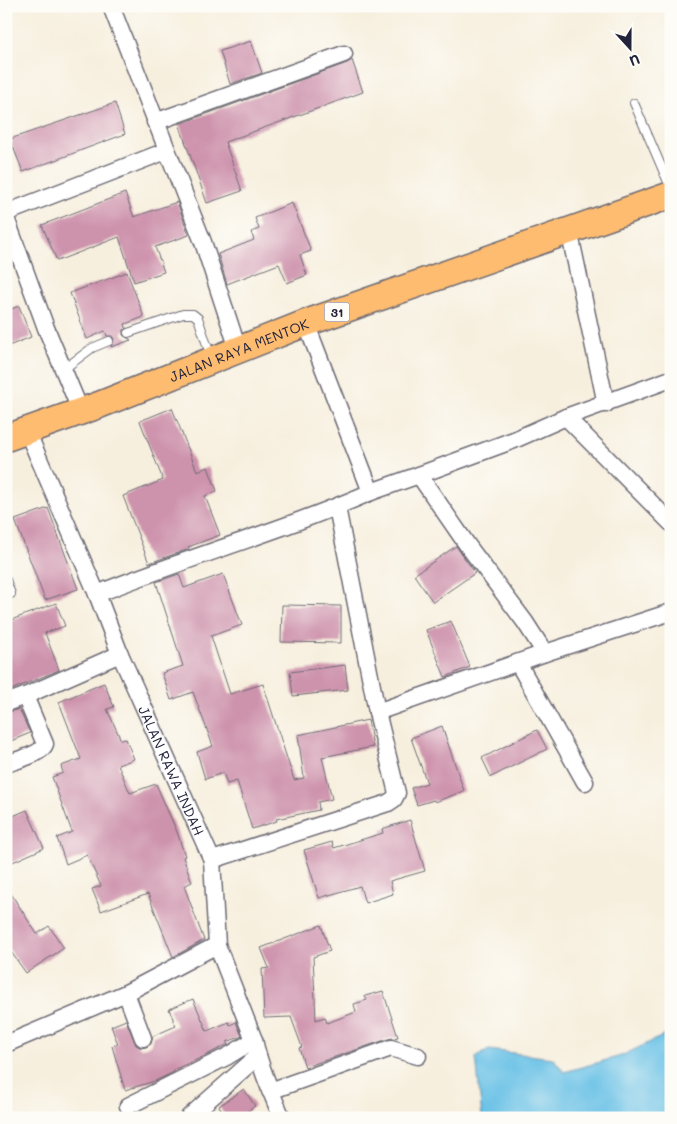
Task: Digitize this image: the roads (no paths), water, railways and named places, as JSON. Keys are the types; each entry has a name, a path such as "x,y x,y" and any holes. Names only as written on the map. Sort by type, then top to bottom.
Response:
{"highway":[{"name":"JALAN RAYA MENTOK","path":"17,435 81,412 306,323 671,195"}],"street":[{"path":"111,6 203,242 238,349"},
{"path":"156,122 344,54"},
{"path":"6,213 166,151"},
{"path":"6,218 81,412"},
{"path":"569,230 606,404"},
{"path":"306,323 371,492"},
{"path":"97,594 336,507 371,492 514,440 566,417 671,379"},
{"path":"566,417 671,523"},
{"name":"JALAN RAWA INDAH","path":"17,435 97,594 120,654 212,860 217,945 254,1040 270,1091 282,1118"},
{"path":"419,475 468,546 525,622 545,653"},
{"path":"212,860 388,803 394,799 397,793 377,712 336,507"},
{"path":"377,712 545,653 671,612"},
{"path":"6,703 120,654"},
{"path":"518,663 585,782"},
{"path":"6,764 39,752 44,748 45,744 25,696"},
{"path":"6,1044 126,993 217,945"},
{"path":"126,993 143,1038"},
{"path":"128,1106 228,1056 254,1040"},
{"path":"270,1091 391,1048 418,1056"},
{"path":"189,1117 258,1056"}],"lane":[{"path":"634,103 671,189"},
{"path":"128,333 184,314 193,314 198,318 212,360"},
{"path":"64,369 92,348 109,341"},
{"path":"6,580 11,594"}],"water":[{"path":"671,1032 671,1105 668,1118 482,1118 476,1057 489,1050 553,1058 564,1072 621,1056"}]}
